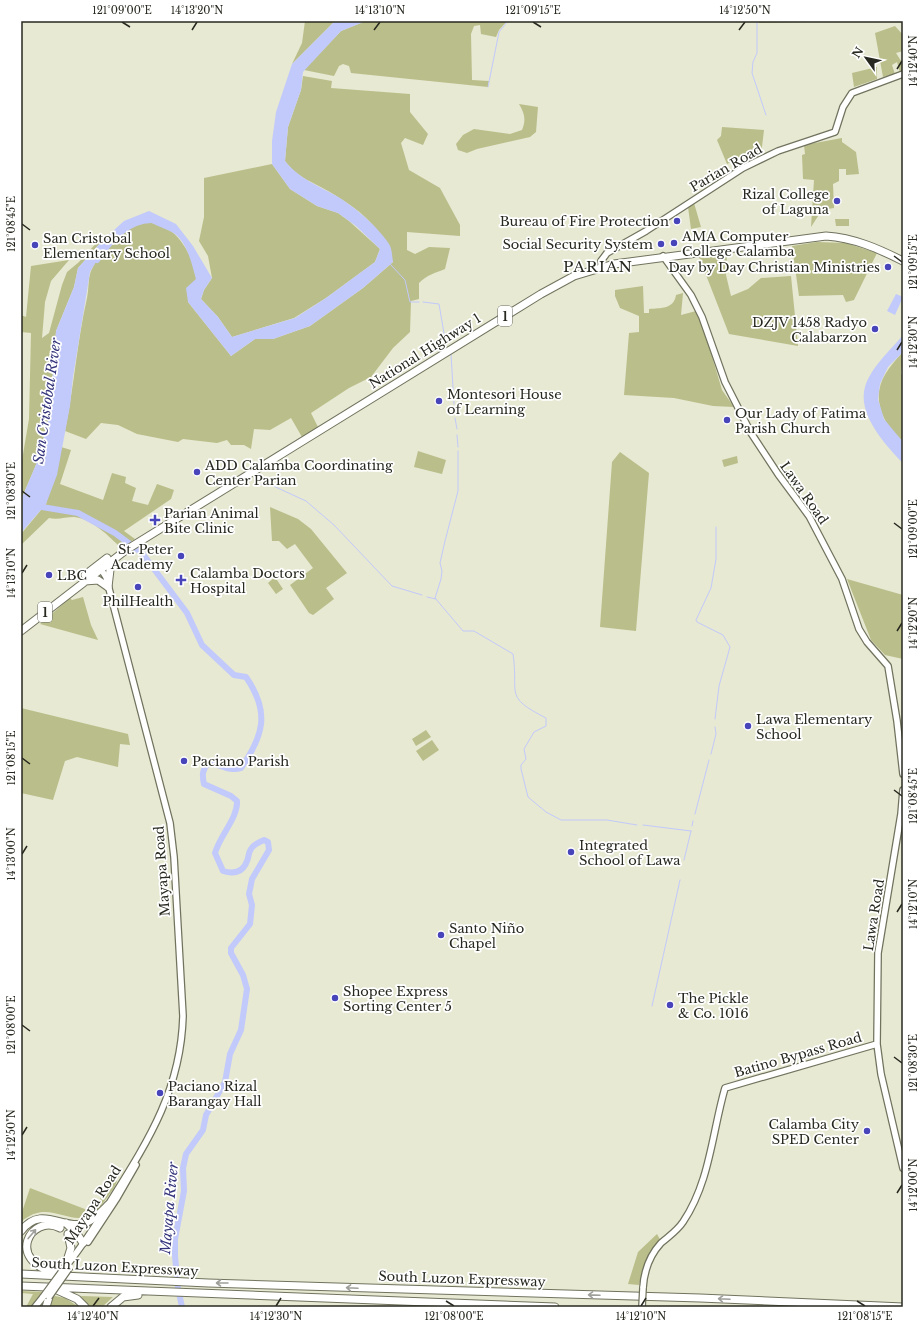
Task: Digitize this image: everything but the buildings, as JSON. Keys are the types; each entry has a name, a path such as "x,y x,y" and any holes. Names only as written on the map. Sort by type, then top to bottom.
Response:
{"highway":[{"name":"National Highway 1","path":"21,631 32,624 85,581 97,568 111,561 126,550 547,290 574,276 600,268 663,256 826,236 841,237 862,242 903,261"},
{"name":"National Highway 1","path":"71,591 73,585 117,552 126,550"},
{"path":"108,587 111,561"},
{"path":"85,581 99,580 108,587"},
{"path":"79,1277 44,1270 35,1265 28,1256 27,1243 35,1231 47,1225 85,1223 96,1217 108,1205"},
{"path":"21,1231 28,1224 37,1220 49,1219 75,1232 84,1244"},
{"path":"68,1267 71,1248 69,1235 84,1244"},
{"name":"South Luzon Expressway","path":"21,1274 191,1282 903,1306"},
{"name":"South Luzon Expressway","path":"21,1286 194,1294 409,1300 556,1307"},
{"path":"53,1288 77,1299 85,1307"},
{"path":"111,1306 123,1297 154,1292"},
{"path":"46,1297 46,1307"}],"main road":[{"name":"Parian Road","path":"600,268 601,261 607,253 646,231 743,168 778,152 834,132 845,102 852,93 903,74"},
{"name":"Lawa Road","path":"663,256 691,295 702,317 725,382 751,433 778,474 809,516 842,579 859,629 888,666 895,706 903,774"},
{"name":"Mayapa Road","path":"84,1244 140,1154 153,1130 171,1086 182,1034 183,1016 174,858 170,823 105,575 97,568"},
{"name":"Lawa Road","path":"903,790 901,814 878,953 878,1044 881,1074 903,1168"},
{"name":"Batino Bypass Road","path":"642,1307 643,1288 648,1265 660,1244 673,1234 682,1223 699,1192 711,1152 725,1088 878,1044"},
{"name":"Mayapa Road","path":"35,1307 46,1297 123,1189 137,1165 140,1154"},
{"name":"Mayapa Road","path":"42,1307 46,1297"}],"green space":[{"path":"305,21 335,21 292,64 302,43"},
{"path":"366,21 507,21 499,30 496,37 481,34 480,25 474,26 471,34 472,80 489,81 488,87 351,73 349,66 343,64 339,66 334,76 304,70 341,31"},
{"path":"759,21 851,21 759,23"},
{"path":"895,26 903,35 903,51 896,53 903,64 903,72 900,73 897,62 892,65 895,74 883,77 875,33"},
{"path":"877,67 877,79 854,87 852,73"},
{"path":"303,76 332,81 331,88 410,94 410,112 428,134 423,145 405,138 401,143 409,170 440,188 460,225 460,236 407,232 407,250 415,254 429,247 450,248 445,269 428,276 419,283 419,299 411,301 410,332 393,348 371,377 349,388 311,413 318,427 302,437 291,418 270,430 254,429 251,449 244,445 231,445 227,440 217,443 183,439 178,442 137,434 118,425 101,423 86,439 65,431 91,271 95,262 106,246 120,233 135,223 144,219 172,232 181,241 194,266 196,278 188,302 231,356 255,339 273,339 310,326 363,288 393,262 379,233 366,218 341,199 305,179 285,161 288,127 301,90"},
{"path":"519,104 538,107 536,132 530,137 477,149 467,153 458,150 456,144 463,135 474,129 510,134 522,130 524,117 523,111"},
{"path":"722,127 764,130 761,155 754,160 752,150 727,164 717,140 721,136"},
{"path":"842,138 842,142 856,152 859,174 846,175 846,169 839,169 839,181 833,184 834,208 822,210 811,227 814,180 803,179 802,155 805,154 804,145"},
{"path":"272,164 290,189 317,206 338,213 380,249 375,262 326,298 294,318 232,337 218,317 201,299 204,290 212,278 208,256 199,241 204,217 204,178"},
{"path":"694,203 701,227 691,229 688,207"},
{"path":"835,219 849,219 849,226 836,226"},
{"path":"101,238 102,241 78,268 74,287 56,331 50,413 38,460 21,500 21,466 29,419 31,333 21,332 21,315 26,317 31,266 69,260 51,281 45,302 42,338 49,333 67,272 79,262"},
{"path":"817,242 846,243 877,253 854,300 846,302 843,295 799,296 792,246"},
{"path":"727,252 726,275 731,296 748,289 761,278 791,276 798,346 729,334 699,257"},
{"path":"643,286 644,313 649,313 649,309 662,308 670,305 675,300 676,295 683,293 681,315 696,311 703,326 722,390 734,407 713,406 674,398 624,395 629,333 639,332 639,316 620,308 615,296 615,290"},
{"path":"903,352 901,374 903,375 903,442 890,428 884,418 880,408 879,390 885,374"},
{"path":"61,447 71,450 60,484 103,500 112,473 126,477 125,483 136,488 132,501 148,505 157,484 174,490 171,499 124,531 135,539 121,548 93,524 74,517 55,519 49,518 21,545 21,534 46,504"},
{"path":"418,451 446,460 442,474 414,467"},
{"path":"620,452 649,473 636,631 600,627 612,462"},
{"path":"737,456 738,463 724,467 722,460"},
{"path":"270,507 298,519 311,529 347,573 326,588 334,599 313,615 309,613 290,585 313,568 295,544 287,549 279,541 272,541"},
{"path":"275,577 283,589 276,594 268,583"},
{"path":"847,579 903,595 903,659 885,655 871,640"},
{"path":"83,597 91,625 98,640 40,624 70,598 72,600"},
{"path":"21,708 128,734 130,745 120,744 118,767 77,757 65,761 53,800 21,793"},
{"path":"426,730 431,737 416,746 412,739"},
{"path":"432,740 439,750 423,761 416,751"},
{"path":"117,1181 104,1202 94,1213 84,1218 75,1218 44,1212 33,1214 21,1222 21,1215 30,1188 90,1211 114,1182"},
{"path":"657,1234 662,1243 644,1267 639,1285 628,1284 638,1252"},
{"path":"21,1291 43,1292 32,1307 26,1307 33,1294 21,1293"},
{"path":"55,1296 65,1298 79,1307 49,1307 52,1298"},
{"path":"81,1296 113,1297 102,1307 89,1307"}],"water":[{"path":"335,21 366,21 341,31 303,72 301,90 288,127 285,161 299,174 351,206 369,221 390,246 393,262 363,288 310,326 273,339 255,339 231,356 188,302 186,288 196,279 188,252 181,239 170,231 144,219 133,223 108,242 90,272 73,377 70,406 57,475 46,504 21,533 21,500 38,460 50,413 56,331 74,287 78,268 102,241 124,221 149,211 176,224 193,246 212,278 204,290 201,299 218,317 232,337 295,318 326,298 375,262 380,249 356,226 338,213 317,206 290,189 272,164 272,141 276,112 292,64"},
{"path":"896,294 903,297 895,315 887,311"},
{"path":"903,335 903,352 888,367 880,384 878,399 884,419 903,442 903,463 881,439 875,429 865,408 864,397 865,387 872,373 881,360"}],"waterway":[{"path":"488,87 499,32 508,21"},
{"path":"757,21 757,53 753,62 752,73 766,115"},
{"name":"San Cristobal River","path":"97,260 120,232 136,223 153,220"},
{"path":"390,264 405,280 410,302 419,302"},
{"path":"423,302 439,304 446,345"},
{"path":"451,354 454,404"},
{"path":"455,418 457,429"},
{"path":"457,435 458,447"},
{"path":"458,451 458,491 440,563 442,571 441,579 435,598 463,631 474,631 513,654 515,686 518,699 532,711 546,718 546,726 534,732 524,749 526,759 521,765 521,769 528,797 546,812 561,820 607,820 637,825"},
{"path":"258,485 269,484 306,501 334,525 392,586 422,595"},
{"name":"Mayapa River","path":"36,506 78,513 115,533 142,553 187,613 202,645 234,675 246,677 259,701 261,712 259,734 255,745 241,768 233,769 209,763 203,772 204,784 231,796 237,801 235,814 217,846 215,853 223,871 237,872 243,868 248,860 249,852 255,844 264,840 268,842 269,850 252,879 249,894 252,905 250,924 231,948 231,953 243,975 247,989 241,1030 230,1054 225,1082 206,1115 203,1130 186,1154 183,1168 184,1191 175,1239 178,1288 182,1307"},
{"path":"715,719 719,686 730,647 723,635 697,622 696,620 711,588 716,559 716,527"},
{"path":"427,597 436,599"},
{"path":"711,754 716,734 715,727"},
{"path":"695,814 709,760"},
{"path":"692,826 693,821"},
{"path":"643,825 691,831"},
{"path":"684,860 691,831"},
{"path":"652,1006 680,880"}],"place":[{"name":"Rizal College of Laguna","path":"837,201"},
{"name":"Bureau of Fire Protection","path":"677,221"},
{"name":"AMA Computer College Calamba","path":"674,243"},
{"name":"Social Security System","path":"661,244"},
{"name":"San Cristobal Elementary School","path":"35,245"},
{"name":"Day by Day Christian Ministries","path":"888,267"},
{"name":"DZJV 1458 Radyo Calabarzon","path":"875,329"},
{"name":"Montesori House of Learning","path":"439,401"},
{"name":"Our Lady of Fatima Parish Church","path":"727,420"},
{"name":"ADD Calamba Coordinating Center Parian","path":"197,472"},
{"name":"Parian Animal Bite Clinic","path":"155,520"},
{"name":"St. Peter Academy","path":"181,556"},
{"name":"LBC","path":"49,575"},
{"name":"Calamba Doctors Hospital","path":"181,580"},
{"name":"PhilHealth","path":"138,587"},
{"name":"Lawa Elementary School","path":"748,726"},
{"name":"Paciano Parish","path":"184,761"},
{"name":"Integrated School of Lawa","path":"571,852"},
{"name":"Santo Niño Chapel","path":"441,935"},
{"name":"Shopee Express Sorting Center 5","path":"335,998"},
{"name":"The Pickle & Co. 1016","path":"670,1005"},
{"name":"Paciano Rizal Barangay Hall","path":"160,1093"},
{"name":"Calamba City SPED Center","path":"867,1131"}],"district":[{"name":"PARIAN","path":"598,266"}]}
